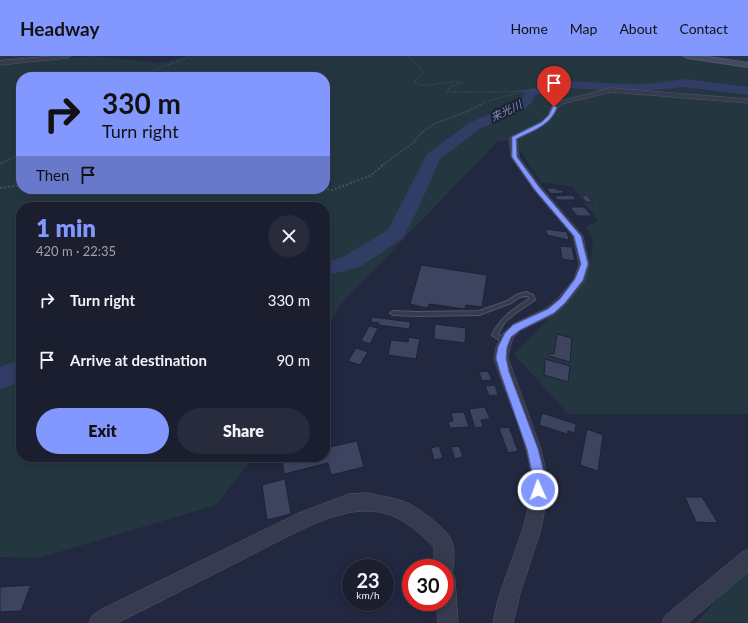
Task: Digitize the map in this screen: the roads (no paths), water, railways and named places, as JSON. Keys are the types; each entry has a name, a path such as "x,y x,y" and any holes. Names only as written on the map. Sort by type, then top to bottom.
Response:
{"street":[{"path":"0,63 68,56"},
{"path":"688,56 748,66"},
{"path":"503,623 510,594 532,529 537,502 539,477 533,449 504,372 501,358 508,336 517,328 551,311 562,301 579,280 584,264 578,236 537,188 514,157 514,138 543,123 551,116 554,107 563,102 611,90 748,101"},
{"path":"99,623 107,617 307,518 349,503 368,502 401,509 424,525 443,543 444,559"},
{"path":"672,623 748,560"},
{"path":"447,611 448,623"}],"lane":[{"path":"393,313 479,313 509,302 518,296 526,294 531,296 532,300 504,319 498,328 495,335 505,342"}],"waterway":[{"name":"来光川","path":"330,268 351,262 371,251 396,234 433,157 474,126 520,106 528,99 529,94 542,88 571,84 633,88 686,83 748,91"},
{"name":"来光川","path":"0,378 16,373"}]}
